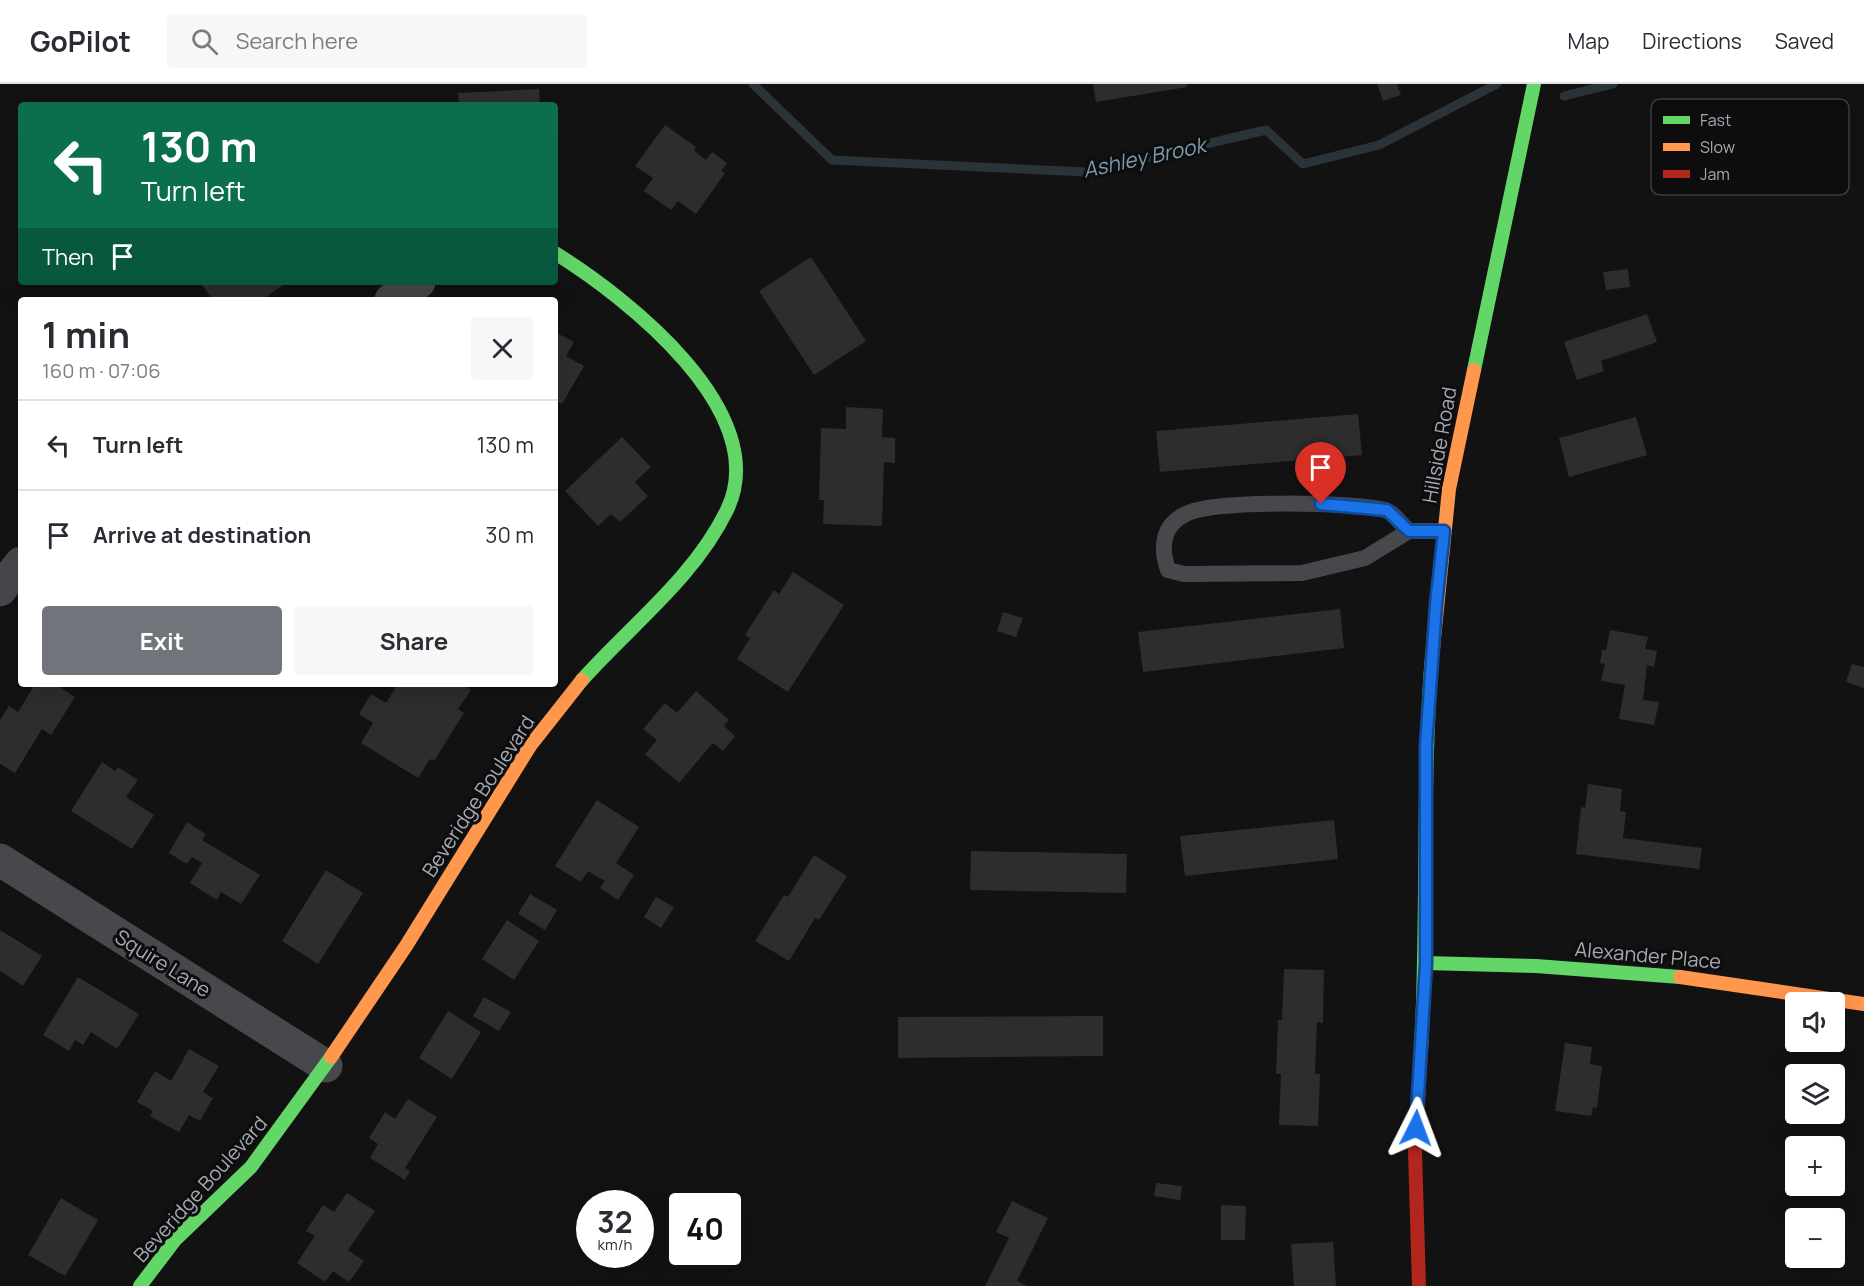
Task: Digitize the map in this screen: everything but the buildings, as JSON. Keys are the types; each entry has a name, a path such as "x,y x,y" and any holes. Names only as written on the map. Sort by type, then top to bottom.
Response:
{"street":[{"name":"Hillside Road","path":"1419,1286 1415,1151 1426,963 1426,745 1436,605 1449,489 1534,84"},
{"name":"Beveridge Boulevard","path":"140,1286 179,1236 237,1182 270,1144 326,1066 430,907 509,777 568,695 704,550 726,514 735,481 733,455 725,426 697,376 648,319 558,255"},
{"path":"396,297 414,285"},
{"path":"0,590 18,567"},
{"name":"Squire Lane","path":"0,860 326,1066"},
{"name":"Alexander Place","path":"1426,963 1521,965 1657,974 1793,991 1864,1004"}],"lane":[{"path":"1409,531 1387,510 1321,504 1222,507 1187,513 1168,527 1161,550 1168,570 1184,574 1302,573 1365,558 1409,531 1444,531"}],"waterway":[{"name":"Ashley Brook","path":"753,84 832,160 1086,172 1266,130 1303,164 1379,145 1497,84"},
{"name":"Ashley Brook","path":"1564,96 1613,84"}],"traffic: fast":[{"path":"1474,370 1534,84"},
{"path":"558,255 618,298 653,328 685,361 712,397 730,435 736,473 727,510 697,558 680,579 582,680"},
{"path":"1421,1051 1431,668"},
{"path":"1426,963 1536,966 1680,977"},
{"path":"140,1286 175,1240 251,1167 331,1057"}],"traffic: slow":[{"path":"1431,668 1449,489 1474,370"},
{"path":"331,1057 406,946 530,746 582,680"},
{"path":"1680,977 1864,1004"}],"traffic: jam":[{"path":"1419,1286 1415,1151 1421,1051"}],"route":[{"path":"1321,504 1387,510 1409,531 1444,531 1426,745 1426,963 1416,1128"}]}
